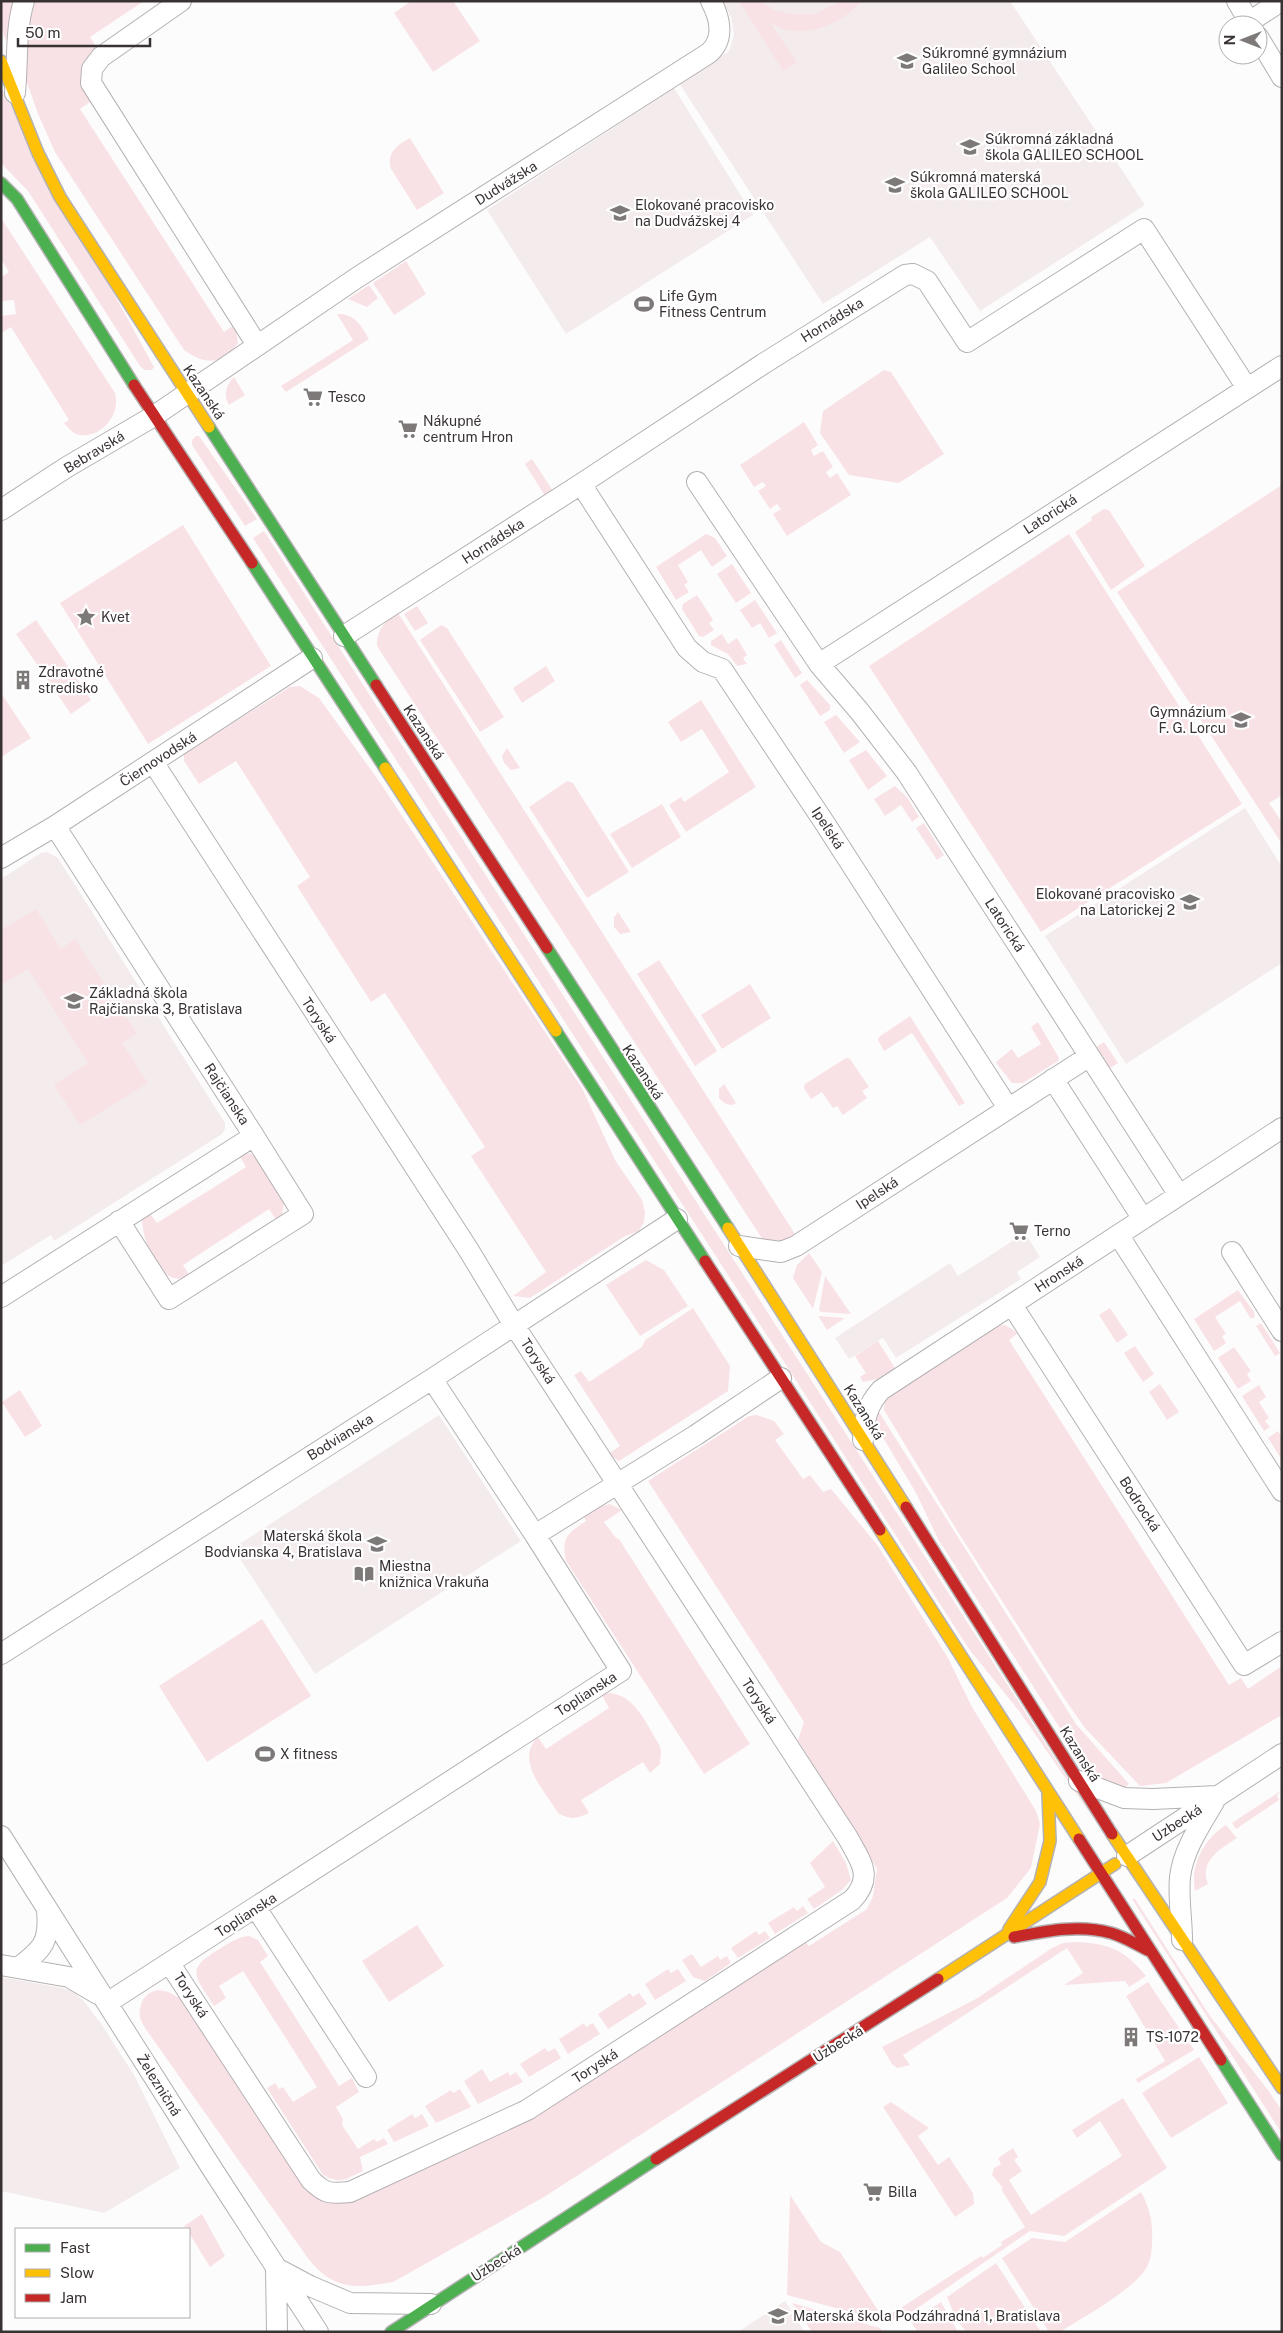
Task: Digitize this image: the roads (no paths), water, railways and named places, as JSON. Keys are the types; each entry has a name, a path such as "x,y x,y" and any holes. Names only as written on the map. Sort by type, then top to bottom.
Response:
{"main road":[{"name":"Kazanská","path":"1,61 38,153 60,197 739,1246 1127,1856 1282,2088"},
{"path":"1,183 17,199 154,416 781,1378 1282,2155"},
{"path":"1003,1938 1040,1882 1050,1841 1048,1794"},
{"name":"Uzbecká","path":"391,2332 431,2304 1003,1938 1127,1856"},
{"path":"1003,1938 1052,1930 1092,1929 1111,1933 1150,1951"},
{"path":"423,2323 431,2304"}],"street":[{"path":"14,95 19,25 24,1"},
{"path":"181,1 100,57 92,69 91,82 257,345"},
{"name":"Dudvážska","path":"186,394 374,267 709,53 717,44 720,26 717,13 711,1"},
{"path":"1237,1 1245,15"},
{"path":"1266,15 1281,1"},
{"path":"1268,53 1282,77"},
{"name":"Hornádska","path":"344,636 581,484 763,364 905,275 913,274 927,281 967,342 1144,230 1247,388"},
{"name":"Latorická","path":"819,664 1282,366"},
{"name":"Bebravská","path":"1,510 67,467 154,416 186,394"},
{"name":"Latorická","path":"697,482 819,664 860,712 907,774 1088,1057 1179,1194"},
{"name":"Ipeľská","path":"581,484 687,648 703,662 722,670 824,822 1008,1108"},
{"name":"Čiernovodská","path":"4,850 55,826 312,658"},
{"name":"Toryská","path":"153,762 468,1249 514,1325 848,1838 860,1860 865,1880 856,1896 527,2110 350,2192 332,2194 320,2189 311,2180 170,1964"},
{"name":"Rajčianska","path":"1,1297 254,1136 55,826"},
{"path":"1008,1108 1088,1057"},
{"path":"1053,1079 1143,1219"},
{"name":"Ipelská","path":"739,1246 782,1252 796,1246 1008,1108"},
{"name":"Hronská","path":"863,1440 867,1409 881,1390 1282,1128"},
{"path":"119,1221 169,1299 303,1214 254,1136"},
{"name":"Bodvianska","path":"1,1654 432,1379 677,1219"},
{"path":"1119,1236 1282,1491"},
{"path":"1232,1252 1282,1331"},
{"name":"Bodrocká","path":"1012,1305 1244,1665 1282,1642"},
{"path":"432,1379 534,1535 781,1378"},
{"name":"Toplianska","path":"105,2000 170,1964 621,1672 534,1535"},
{"name":"Uzbecká","path":"1127,1856 1282,1754"},
{"path":"1079,1781 1124,1798 1152,1799 1218,1796"},
{"path":"1182,1941 1179,1892 1182,1864 1202,1822 1218,1796"},
{"name":"Železničná","path":"1,1836 318,2332"},
{"path":"10,1966 35,1955 43,1945 48,1928 46,1907"},
{"path":"256,1908 366,2078"},
{"path":"10,1966 70,1977 105,2000"},
{"path":"277,2332 276,2268 310,2286 350,2303 431,2304"}],"place":[{"name":"Súkromné gymnázium Galileo School","path":"907,61"},
{"name":"Súkromná základná škola GALILEO SCHOOL","path":"970,147"},
{"name":"Súkromná materská škola GALILEO SCHOOL","path":"895,185"},
{"name":"Elokované pracovisko na Dudvážskej 4","path":"620,213"},
{"name":"Life Gym Fitness Centrum","path":"644,304"},
{"name":"Tesco","path":"313,397"},
{"name":"Nákupné centrum Hron","path":"408,429"},
{"name":"Kvet","path":"86,617"},
{"name":"Zdravotné stredisko","path":"23,680"},
{"name":"Gymnázium F. G. Lorcu","path":"1241,720"},
{"name":"Elokované pracovisko na Latorickej 2","path":"1190,902"},
{"name":"Základná škola Rajčianska 3, Bratislava","path":"74,1001"},
{"name":"Terno","path":"1019,1231"},
{"name":"Materská škola Bodvianska 4, Bratislava","path":"377,1544"},
{"name":"Miestna knižnica Vrakuňa","path":"364,1574"},
{"name":"X fitness","path":"265,1754"},
{"name":"TS-1072","path":"1131,2037"},
{"name":"Billa","path":"873,2192"},
{"name":"Materská škola Podzáhradná 1, Bratislava","path":"778,2316"}]}
